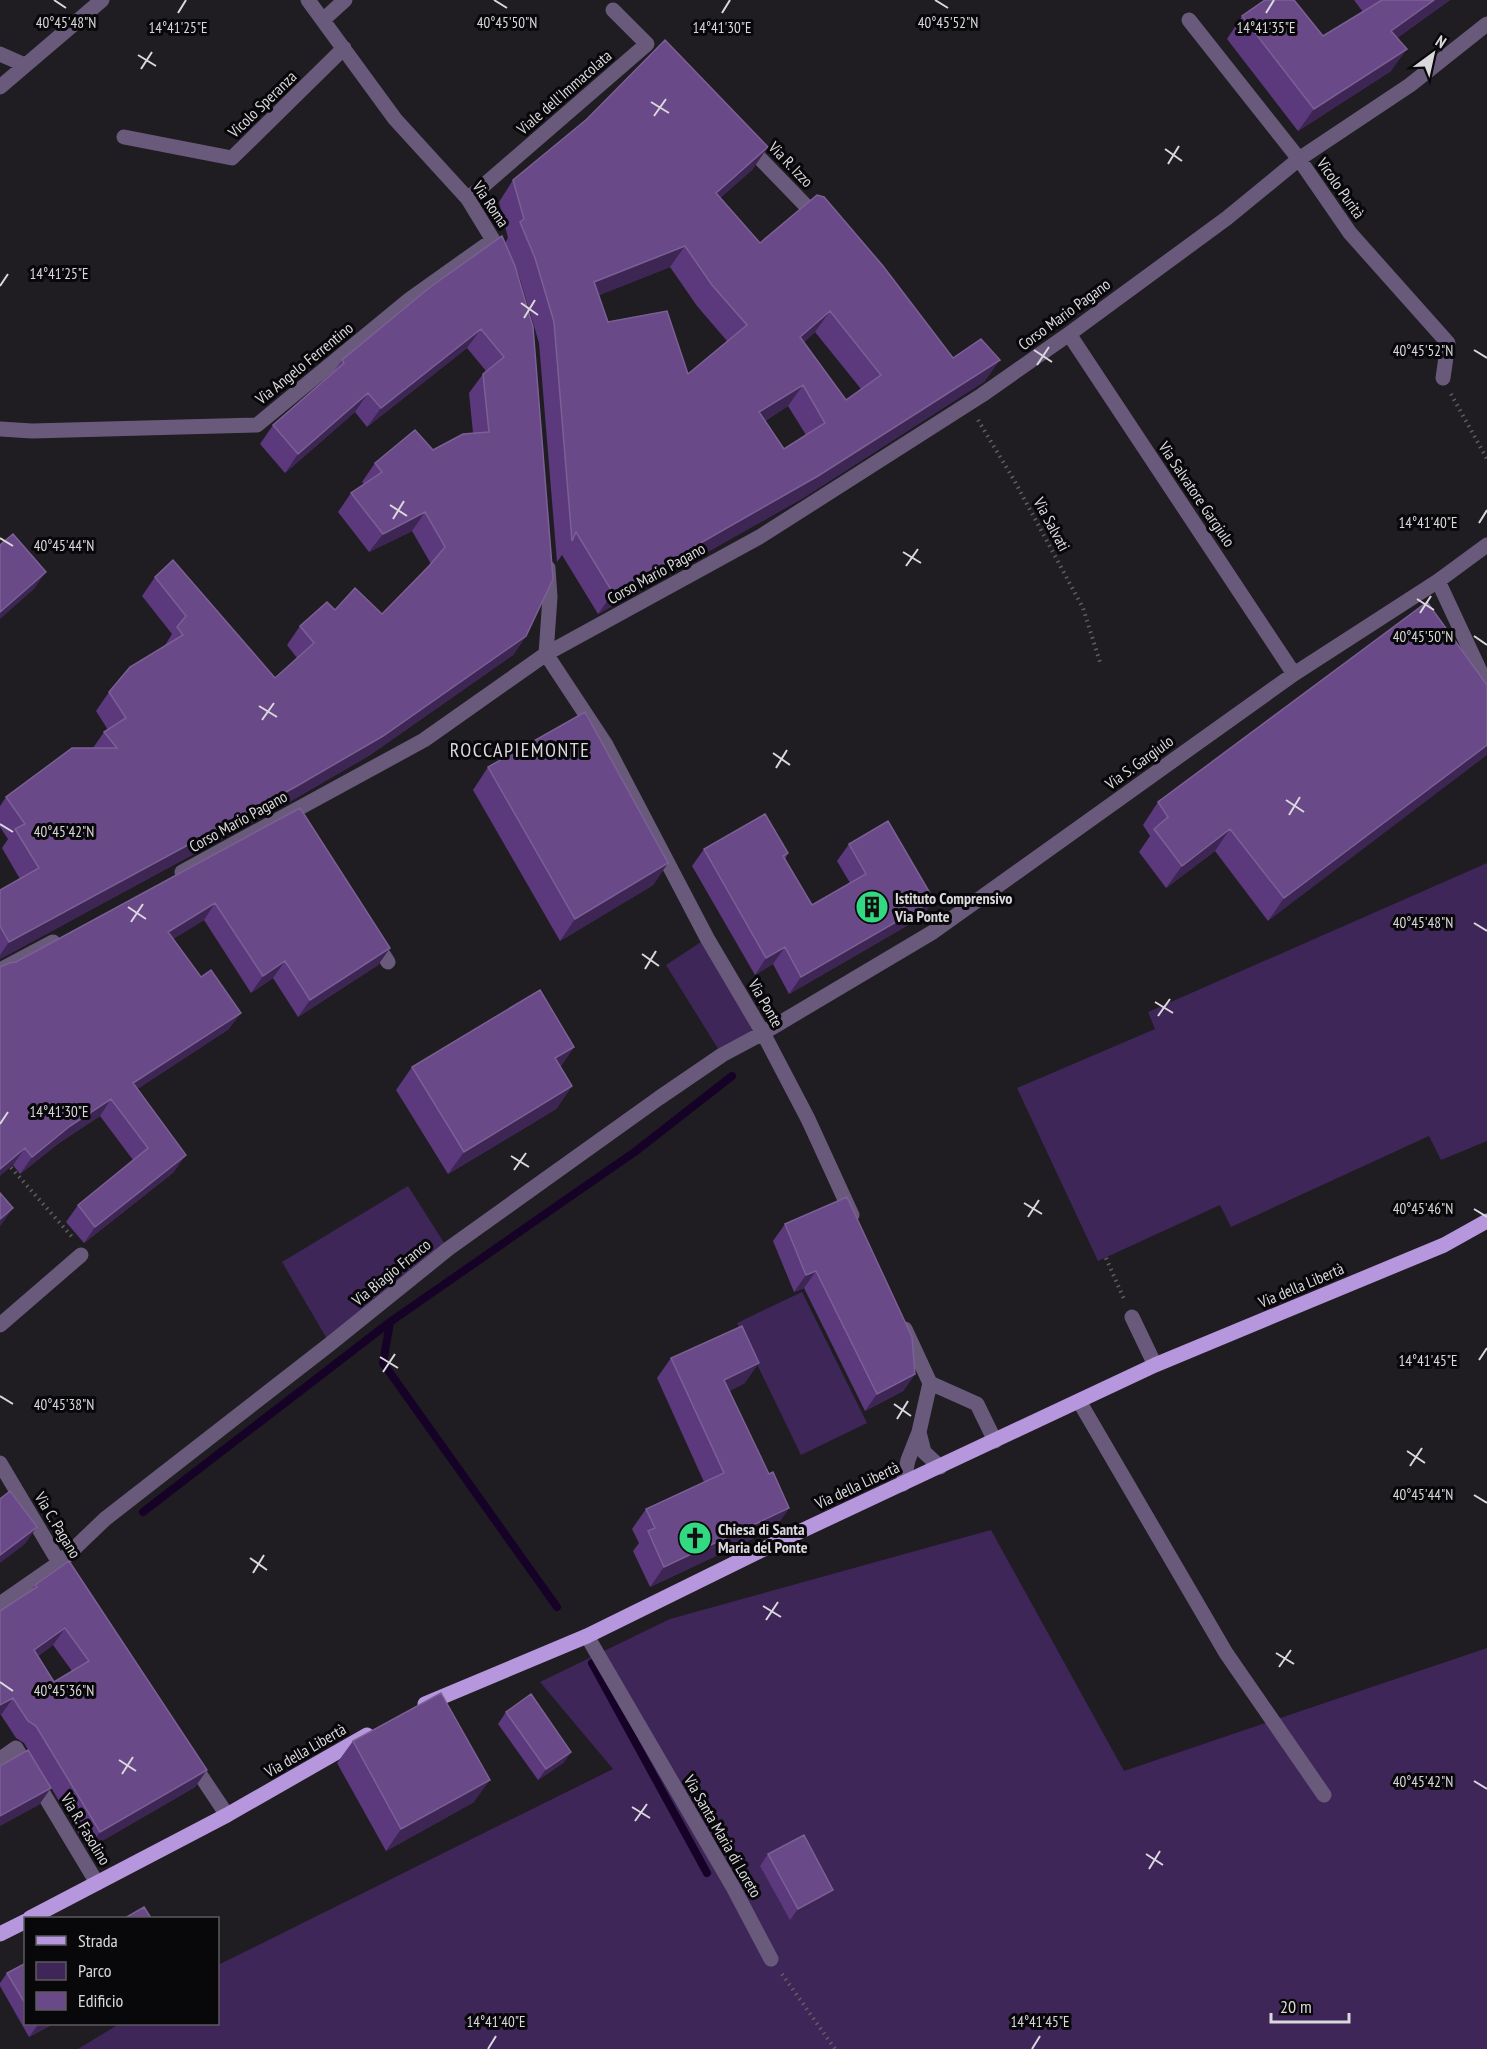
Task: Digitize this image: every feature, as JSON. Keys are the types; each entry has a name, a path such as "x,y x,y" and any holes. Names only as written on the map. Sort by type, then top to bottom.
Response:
{"main road":[{"name":"Via della Libertà","path":"414,1709 586,1636 1155,1365 1444,1245 1487,1221"},
{"name":"Via della Libertà","path":"32,1917 227,1815 382,1726"},
{"path":"0,1935 24,1922"}],"street":[{"path":"0,87 102,0"},
{"name":"Via Roma","path":"308,0 395,119 468,199 493,240 506,272"},
{"path":"323,20 345,0"},
{"name":"Viale dell'Immacolata","path":"468,199 651,48 613,10"},
{"name":"Vicolo Purità","path":"1190,20 1299,159 1350,233 1448,343 1443,378"},
{"name":"Corso Mario Pagano","path":"172,878 295,817 424,740 546,654 761,536 969,403 1069,334 1227,218 1299,159 1410,85 1487,24"},
{"name":"Vicolo Speranza","path":"124,137 232,158 344,48"},
{"path":"0,54 25,65"},
{"name":"Via R. Izzo","path":"736,134 809,209"},
{"name":"Via Angelo Ferrentino","path":"0,429 32,431 257,425 410,299 493,240"},
{"name":"Via Salvatore Gargiulo","path":"1069,334 1294,674"},
{"name":"Via S. Gargiulo","path":"763,1033 933,932 1294,674 1438,581 1487,545"},
{"path":"546,654 550,597 547,550"},
{"path":"1438,581 1487,686"},
{"name":"Via Ponte","path":"546,654 606,745 707,938 763,1033 808,1119 857,1224"},
{"path":"364,924 388,963"},
{"path":"0,970 71,932"},
{"name":"Via Biagio Franco","path":"0,1605 59,1563 105,1519 448,1249 659,1098 722,1055 763,1033"},
{"path":"0,1325 81,1255"},
{"path":"1132,1317 1155,1365"},
{"path":"901,1320 930,1383 919,1432 908,1460 903,1484"},
{"path":"930,1383 977,1404 995,1441"},
{"path":"1079,1401 1226,1653 1324,1795"},
{"path":"919,1432 924,1452 940,1467"},
{"name":"Via C. Pagano","path":"0,1463 72,1582"},
{"name":"Via Santa Maria di Loreto","path":"586,1636 733,1887 771,1959"},
{"path":"182,1747 227,1815"},
{"name":"Via R. Fasolino","path":"0,1759 16,1748 97,1882"}],"path":[{"path":"1443,378 1487,459"},
{"name":"Via Salvati","path":"969,403 1014,480 1083,608 1100,662"},
{"path":"0,1155 77,1242 81,1255"},
{"path":"1106,1258 1132,1317"},
{"path":"771,1959 836,2049"}],"green space":[{"path":"1487,863 1487,1141 1441,1160 1429,1136 1231,1227 1220,1205 1098,1261 1017,1088 1155,1029 1148,1012"},
{"path":"707,938 763,1033 722,1055 666,965"},
{"path":"408,1186 448,1249 330,1344 282,1262"},
{"path":"802,1292 867,1423 801,1455 737,1323"},
{"path":"991,1530 1124,1771 1487,1648 1487,2049 78,2049 117,2025 219,2025 219,1965 613,1769 540,1682 670,1619"}],"building":[{"path":"1265,0 1294,0 1323,36 1382,0 1434,0 1391,31 1407,49 1314,109 1242,16"},
{"path":"665,40 768,147 716,193 760,243 817,195 824,197 883,266 953,358 981,339 1000,360 818,476 613,593 576,532 572,541 554,322 535,258 520,222 524,219 513,180 587,119","holes":["685,246 712,285 747,325 688,374 667,311 608,322 594,282","830,311 881,375 846,400 800,337","803,385 825,423 784,449 759,412"]},
{"path":"502,236 515,266 533,327 553,579 526,636 383,736 297,786 9,942 0,926 0,890 39,868 15,829 25,824 6,797 72,748 117,748 104,732 126,718 109,692 130,667 183,635 177,627 186,616 155,577 173,560 275,678 314,643 300,626 327,602 335,610 355,588 382,614 445,547 425,512 383,534 351,493 382,472 375,463 415,430 433,450 463,434 489,432 483,374 504,357 481,329 381,408 368,393 298,454 273,425 344,363 342,360 429,288"},
{"path":"13,534 46,572 0,612 0,545"},
{"path":"1427,602 1487,685 1487,745 1284,898 1230,829 1182,866 1154,829 1168,817 1158,802"},
{"path":"585,712 668,863 575,919 488,767"},
{"path":"300,808 390,948 310,1000 285,961 263,976 215,903 168,932 201,977 211,970 241,1013 133,1083 186,1155 95,1227 78,1205 148,1148 111,1099 70,1126 32,1157 25,1148 0,1169 0,967 16,962"},
{"name":"Istituto Comprensivo Via Ponte","path":"765,814 788,853 783,856 812,905 866,874 849,844 888,821 934,900 801,977 785,947 766,958 704,849"},
{"path":"540,990 574,1047 555,1058 572,1086 464,1152 412,1067"},
{"path":"0,1193 13,1208 0,1219"},
{"path":"847,1197 912,1337 915,1374 877,1394 816,1271 806,1275 785,1224"},
{"path":"742,1326 759,1363 724,1380 769,1474 773,1472 789,1508 664,1567 648,1531 655,1528 646,1509 724,1473 671,1358"},
{"path":"10,1491 37,1527 0,1555 0,1499"},
{"path":"69,1561 207,1770 100,1832 36,1726 28,1721 13,1698 0,1705 0,1611 37,1587 35,1585","holes":["65,1628 89,1661 54,1682 34,1650"]},
{"path":"441,1693 490,1780 401,1829 353,1741"},
{"path":"531,1694 571,1752 546,1769 506,1712"},
{"path":"28,1750 51,1788 0,1816 0,1766"},
{"path":"804,1835 833,1890 798,1909 768,1854"},
{"path":"144,1907 150,1917 127,1917"},
{"path":"24,1964 24,2002 7,1973"}],"waterway":[{"path":"143,1512 390,1322 636,1151 732,1076"},
{"path":"390,1322 383,1363 557,1607"},
{"path":"592,1663 707,1873"}],"place":[{"name":"Istituto Comprensivo Via Ponte","path":"872,907"},
{"name":"Chiesa di Santa Maria del Ponte","path":"695,1538"}],"district":[{"name":"ROCCAPIEMONTE","path":"520,750"}]}
